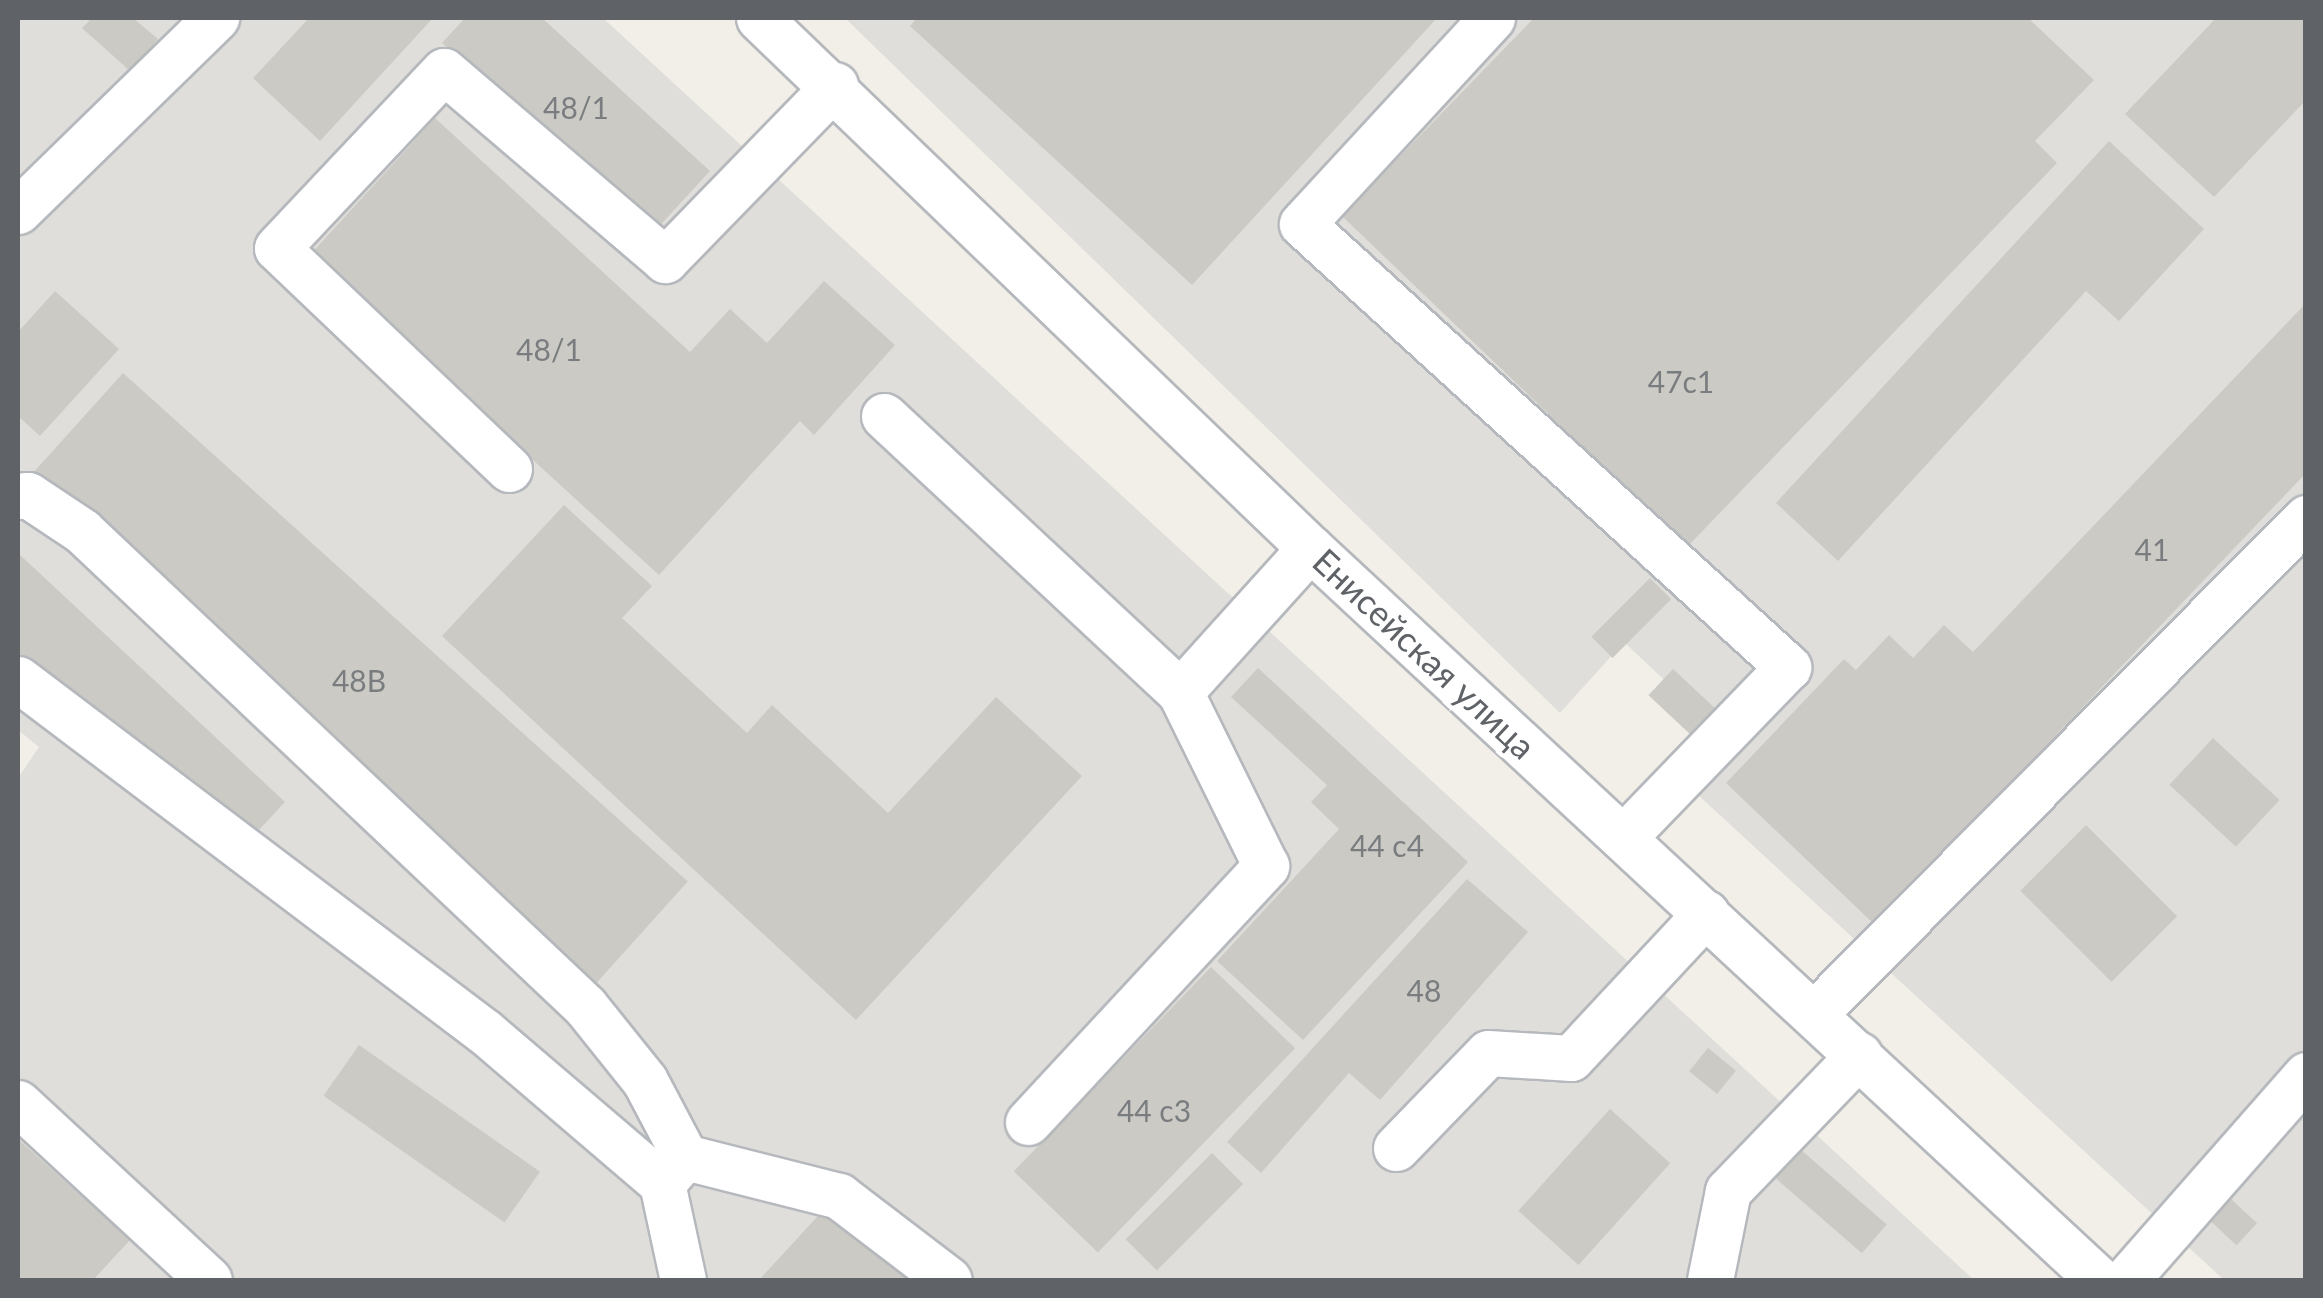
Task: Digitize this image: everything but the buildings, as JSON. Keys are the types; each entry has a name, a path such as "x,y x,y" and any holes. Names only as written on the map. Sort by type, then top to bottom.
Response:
{"street":[{"path":"18,211 216,18"},
{"name":"Енисейская улица","path":"759,18 835,85 1310,548 2098,1280"},
{"path":"1492,18 1302,224 1788,667 1624,837"},
{"path":"509,469 277,248 444,71 666,260 835,85"},
{"path":"884,416 1180,692 1266,866 1028,1122"},
{"path":"18,496 28,494 82,532 585,1006 645,1080 674,1170 682,1280"},
{"path":"1814,1014 2306,518"},
{"path":"1180,692 1310,548"},
{"path":"18,679 674,1170 839,1196 949,1280"},
{"path":"1396,1148 1488,1053 1571,1058 1706,913"},
{"path":"1710,1280 1728,1191 1859,1055"},
{"path":"2126,1280 2306,1075"},
{"path":"18,1103 209,1280"}],"shaded area":[{"path":"18,18 603,18 1974,1280 18,1280 18,778 39,747 18,730"},
{"path":"845,18 2305,18 2305,1280 2224,1280 1672,771 1713,726 1624,642 1560,713"}]}
